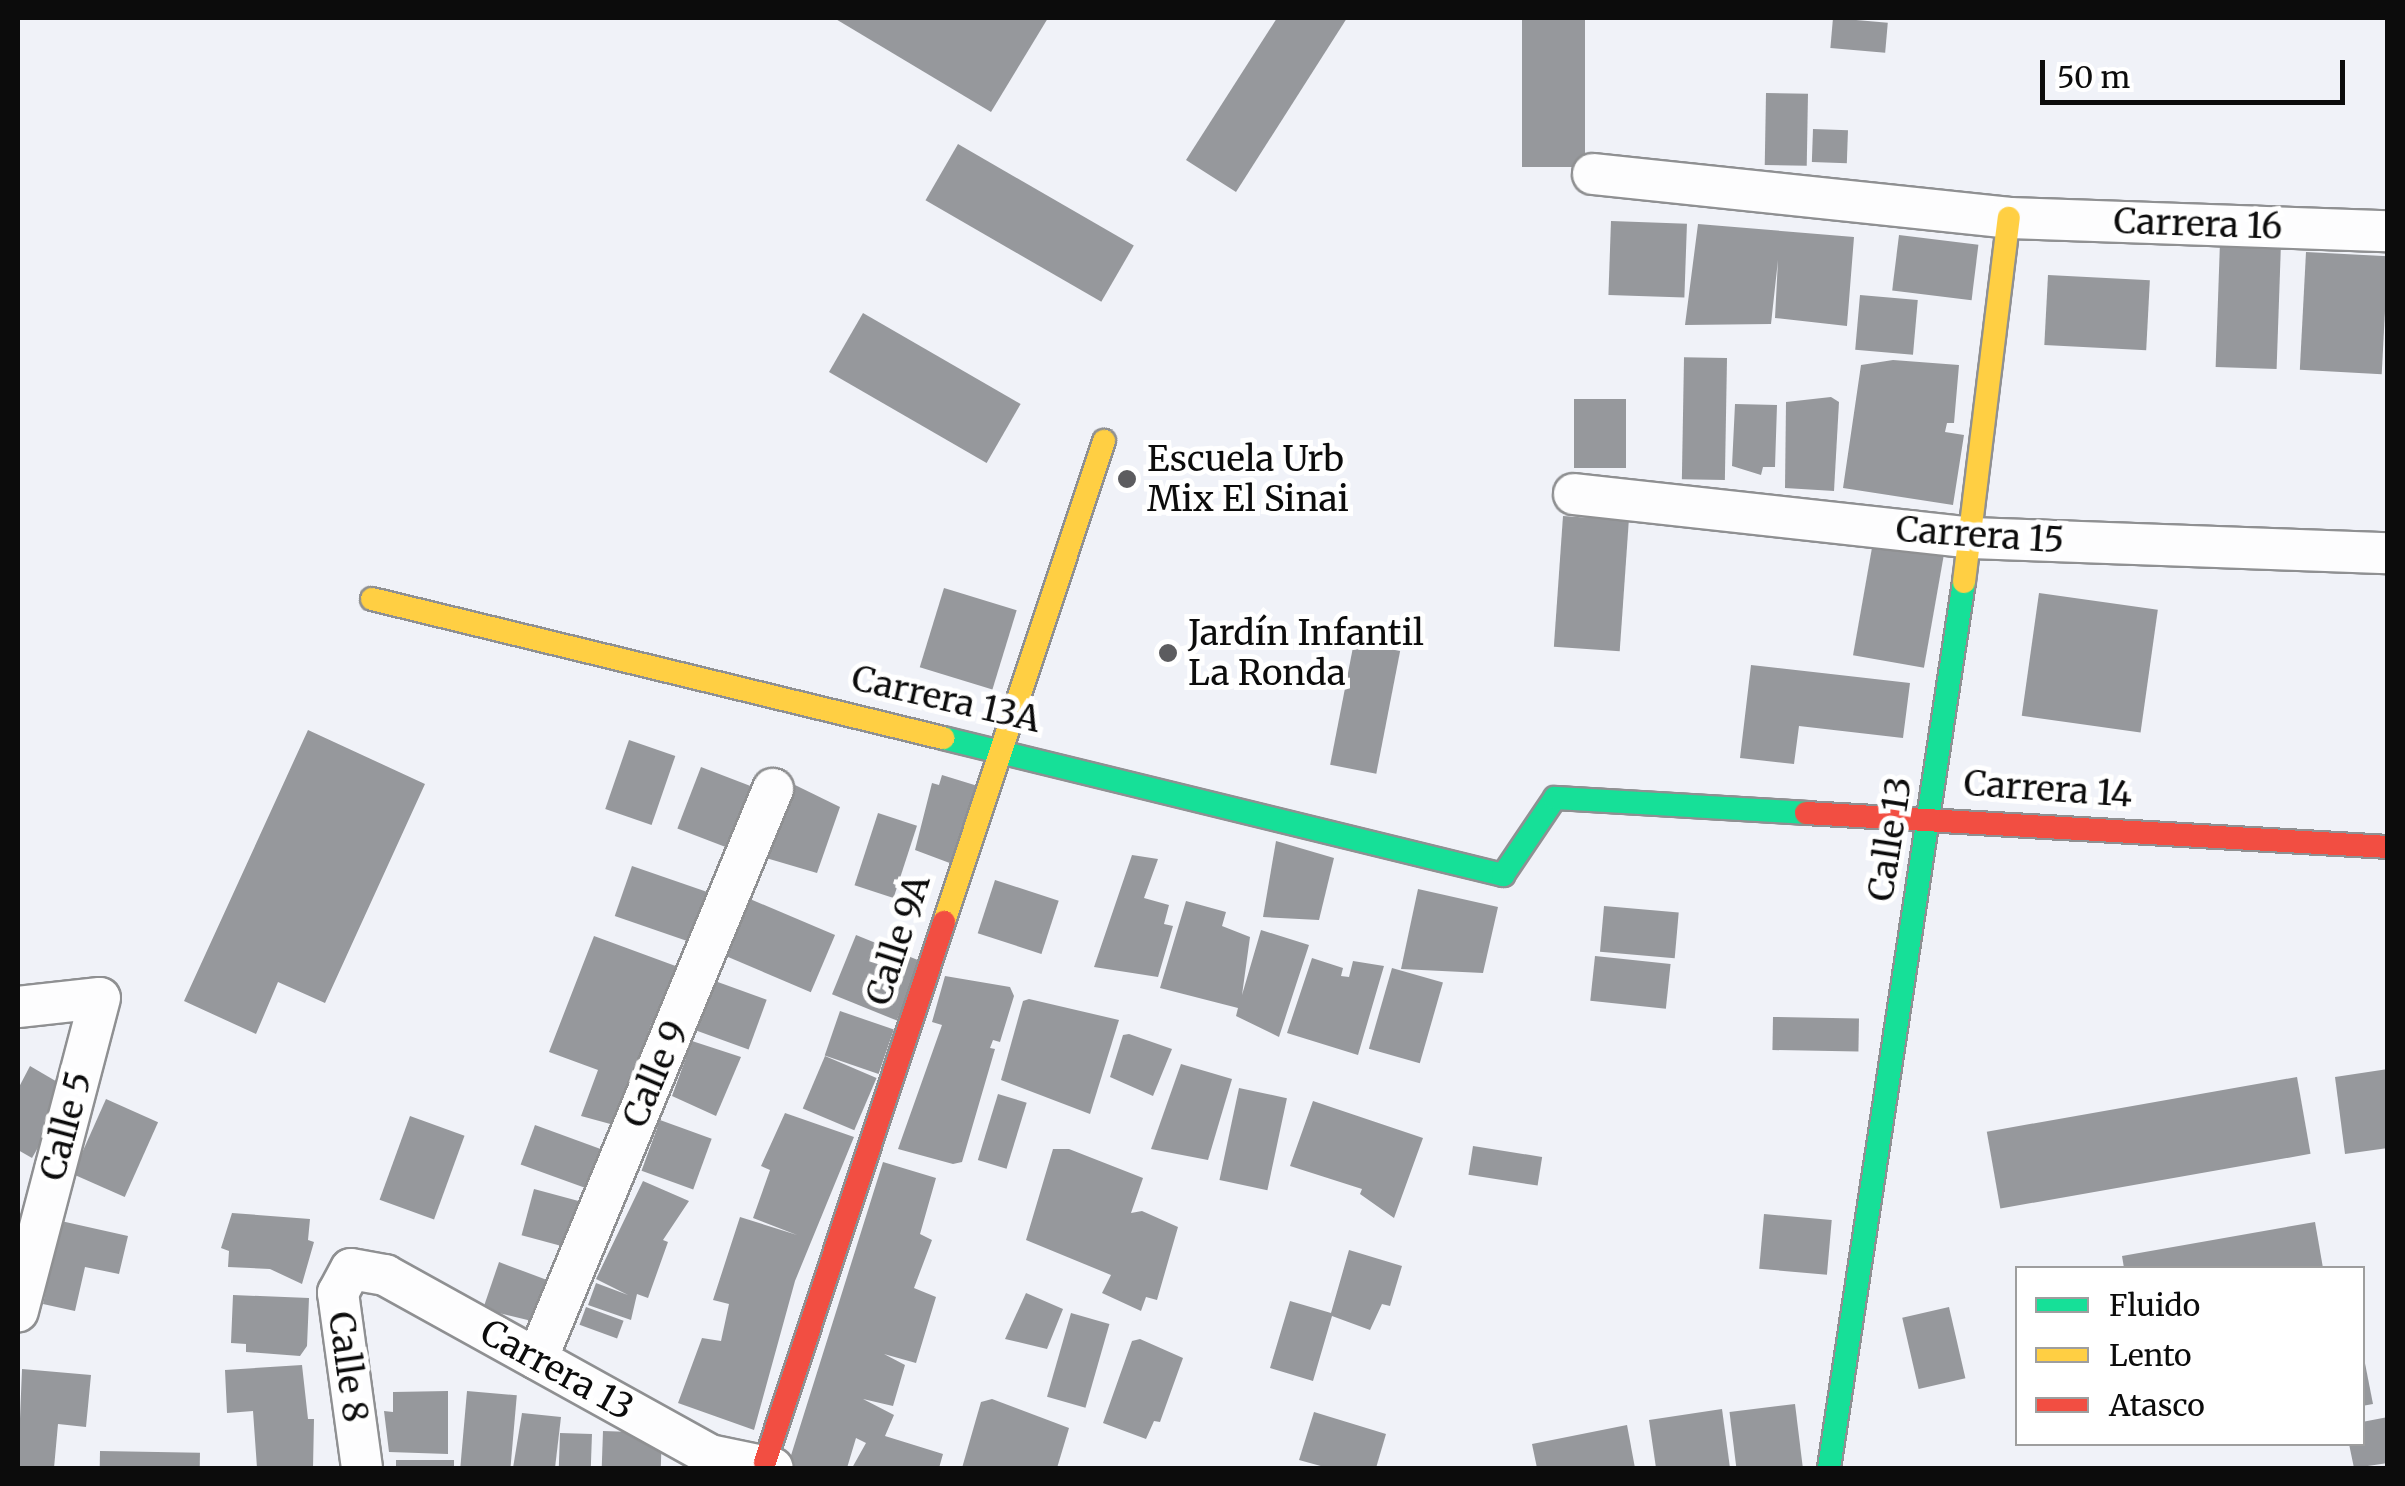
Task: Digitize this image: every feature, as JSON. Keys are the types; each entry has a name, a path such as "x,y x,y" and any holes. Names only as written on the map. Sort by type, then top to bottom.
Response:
{"street":[{"name":"Carrera 16","path":"1593,174 2009,218 2388,231"},
{"name":"Calle 13","path":"1829,1468 1971,538 2009,218"},
{"name":"Calle 9A","path":"768,1465 998,747 1104,441"},
{"name":"Carrera 15","path":"1574,494 1971,538 2388,553"},
{"name":"Carrera 13A","path":"372,599 998,747 1503,874"},
{"name":"Calle 9","path":"537,1359 774,788"},
{"name":"Carrera 14","path":"1503,874 1555,798 1929,816 2388,847"},
{"name":"Calle 5","path":"18,1006 100,998 18,1311"},
{"name":"Carrera 13","path":"351,1270 385,1275 710,1455 768,1465"},
{"name":"Calle 8","path":"351,1270 338,1293 362,1468"}],"building":[{"path":"834,18 1048,18 991,112"},
{"path":"1277,18 1347,18 1236,192 1186,160"},
{"path":"1522,18 1585,18 1585,167 1522,167"},
{"path":"1833,18 1888,23 1885,53 1830,48"},
{"path":"1766,93 1808,94 1807,166 1765,165"},
{"path":"1813,129 1848,130 1847,163 1812,162"},
{"path":"958,144 1134,245 1101,302 926,200"},
{"path":"1611,221 1687,224 1684,298 1608,295"},
{"path":"1698,224 1854,237 1847,326 1775,318 1778,260 1771,324 1685,325"},
{"path":"1899,235 1978,245 1972,300 1892,291"},
{"path":"2220,242 2281,244 2277,369 2216,367"},
{"path":"2306,252 2388,256 2382,374 2300,370"},
{"path":"2048,275 2150,280 2146,350 2044,345"},
{"path":"1860,295 1918,300 1913,355 1855,350"},
{"path":"863,313 1021,404 987,463 829,372"},
{"path":"1684,357 1727,358 1725,480 1682,479"},
{"path":"1893,360 1959,365 1954,423 1947,423 1945,432 1964,435 1953,505 1843,488 1861,365"},
{"path":"1831,397 1839,402 1834,491 1785,488 1786,402"},
{"path":"1574,399 1626,399 1626,468 1574,468"},
{"path":"1735,404 1777,405 1775,467 1763,467 1761,475 1732,466"},
{"path":"1563,516 1629,521 1620,651 1554,647"},
{"path":"1873,542 1944,555 1924,668 1853,655"},
{"path":"944,588 1017,610 992,690 920,667"},
{"path":"2039,593 2158,610 2141,732 2022,716"},
{"path":"1354,642 1400,651 1376,774 1330,765"},
{"path":"1751,665 1910,683 1903,738 1799,726 1794,764 1740,758"},
{"path":"308,730 425,784 325,1003 278,982 256,1034 184,1001"},
{"path":"629,740 675,756 652,825 605,809"},
{"path":"701,767 757,789 733,850 677,829"},
{"path":"942,775 981,787 955,865 915,850 932,783 939,785"},
{"path":"795,785 840,807 817,873 766,858"},
{"path":"878,813 917,826 894,898 855,885"},
{"path":"1276,841 1334,858 1319,920 1263,917"},
{"path":"1132,855 1158,859 1144,898 1169,905 1164,924 1173,926 1158,977 1094,967"},
{"path":"632,866 712,894 695,944 615,916"},
{"path":"995,880 1059,901 1041,954 978,933"},
{"path":"1418,889 1498,907 1483,973 1401,969"},
{"path":"743,896 835,935 811,992 719,953"},
{"path":"1186,901 1226,912 1222,926 1250,937 1242,995 1261,930 1309,945 1279,1037 1236,1016 1238,1008 1160,988"},
{"path":"1604,906 1679,913 1675,958 1600,952"},
{"path":"856,935 921,961 897,1021 832,994"},
{"path":"594,936 681,968 660,1025 652,1022 614,1125 581,1116 598,1070 549,1052"},
{"path":"1595,956 1671,964 1666,1009 1590,1001"},
{"path":"1312,958 1343,968 1341,976 1349,977 1353,961 1384,966 1358,1055 1287,1033"},
{"path":"1392,968 1443,983 1420,1063 1369,1049"},
{"path":"945,976 1010,987 1014,996 1000,1042 993,1040 990,1048 995,1049 962,1162 953,1164 898,1149 942,1025 932,1022"},
{"path":"715,981 767,1000 749,1050 697,1031"},
{"path":"1029,999 1119,1020 1090,1114 1001,1080 1023,1001"},
{"path":"840,1011 894,1030 879,1074 825,1055"},
{"path":"1773,1017 1859,1019 1858,1051 1772,1050"},
{"path":"1123,1035 1172,1049 1153,1096 1110,1077"},
{"path":"692,1041 741,1057 716,1116 672,1096"},
{"path":"825,1056 877,1078 854,1130 803,1108"},
{"path":"1181,1064 1232,1079 1208,1160 1151,1149"},
{"path":"30,1066 71,1090 32,1158 18,1150 18,1089"},
{"path":"2388,1069 2388,1148 2345,1154 2335,1077"},
{"path":"2297,1077 2311,1154 2000,1209 1987,1132"},
{"path":"1239,1088 1287,1098 1267,1190 1219,1180"},
{"path":"998,1094 1027,1103 1007,1169 978,1160"},
{"path":"106,1099 158,1122 125,1197 73,1174"},
{"path":"1313,1101 1423,1138 1394,1218 1360,1194 1362,1189 1290,1166"},
{"path":"785,1113 854,1137 795,1281 754,1430 678,1403 702,1338 721,1341 729,1304 713,1300 740,1217 797,1235 753,1218 770,1170 761,1166"},
{"path":"410,1116 465,1136 434,1219 380,1200"},
{"path":"660,1120 712,1139 693,1190 642,1171"},
{"path":"535,1125 603,1150 588,1189 521,1164"},
{"path":"1473,1146 1542,1157 1538,1186 1468,1175"},
{"path":"1053,1149 1069,1149 1143,1178 1131,1213 1142,1211 1178,1227 1157,1300 1146,1297 1141,1311 1102,1293 1111,1275 1026,1240"},
{"path":"883,1162 936,1178 920,1234 932,1240 914,1288 936,1297 916,1363 884,1354 905,1365 893,1406 863,1399 894,1415 885,1436 943,1454 939,1468 852,1468 866,1443 856,1438 847,1468 797,1468 788,1465"},
{"path":"643,1181 689,1201 663,1240 668,1242 648,1298 637,1294 631,1320 588,1305 596,1283 628,1295 596,1279"},
{"path":"534,1189 581,1202 569,1248 522,1235"},
{"path":"232,1213 310,1219 308,1240 314,1242 302,1284 270,1269 228,1267 229,1251 221,1248"},
{"path":"1764,1214 1832,1220 1827,1275 1759,1269"},
{"path":"61,1221 128,1236 119,1274 85,1267 75,1311 43,1304"},
{"path":"2315,1222 2323,1266 2124,1266 2122,1256"},
{"path":"1349,1250 1402,1266 1390,1306 1382,1304 1370,1330 1332,1316 1313,1381 1270,1368 1290,1301 1331,1313"},
{"path":"499,1262 555,1283 540,1323 483,1309"},
{"path":"1026,1293 1063,1309 1047,1349 1005,1339"},
{"path":"233,1295 309,1298 307,1346 300,1356 246,1352 246,1344 231,1343"},
{"path":"586,1307 624,1321 617,1339 580,1325"},
{"path":"1949,1307 1965,1378 1919,1389 1902,1318"},
{"path":"1071,1313 1109,1324 1085,1408 1047,1397"},
{"path":"1140,1339 1183,1358 1160,1422 1154,1421 1146,1439 1103,1423 1132,1341"},
{"path":"2365,1363 2373,1404 2365,1405"},
{"path":"302,1365 308,1419 314,1419 313,1468 257,1468 253,1411 227,1413 225,1370"},
{"path":"22,1369 91,1375 86,1427 58,1424 54,1468 18,1468"},
{"path":"448,1391 448,1454 389,1452 384,1411 393,1412 393,1392"},
{"path":"467,1391 517,1395 510,1468 460,1468"},
{"path":"992,1399 1069,1428 1057,1468 962,1468 981,1402"},
{"path":"1795,1404 1803,1468 1736,1468 1729,1412"},
{"path":"1722,1409 1730,1468 1656,1468 1649,1420"},
{"path":"1314,1412 1386,1434 1376,1468 1328,1468 1299,1460"},
{"path":"522,1413 561,1417 555,1468 513,1468"},
{"path":"2388,1417 2388,1463 2354,1468 2349,1446 2365,1446 2365,1421"},
{"path":"1627,1425 1635,1468 1537,1468 1532,1444"},
{"path":"603,1431 662,1433 661,1468 602,1468"},
{"path":"560,1433 592,1434 591,1468 559,1468"},
{"path":"100,1451 200,1453 200,1468 100,1468"},
{"path":"396,1460 454,1460 454,1468 396,1468"}],"traffic: fast":[{"path":"1829,1468 1964,582"},
{"path":"943,738 1503,875 1555,798 1806,813"}],"traffic: slow":[{"path":"1964,582 2009,218"},
{"path":"944,922 1104,441"},
{"path":"372,599 943,738"}],"traffic: jam":[{"path":"1806,813 2388,847"},
{"path":"765,1462 944,922"}],"place":[{"name":"Escuela Urb Mix El Sinai","path":"1127,479"},
{"name":"Jardín Infantil La Ronda","path":"1168,653"}]}
